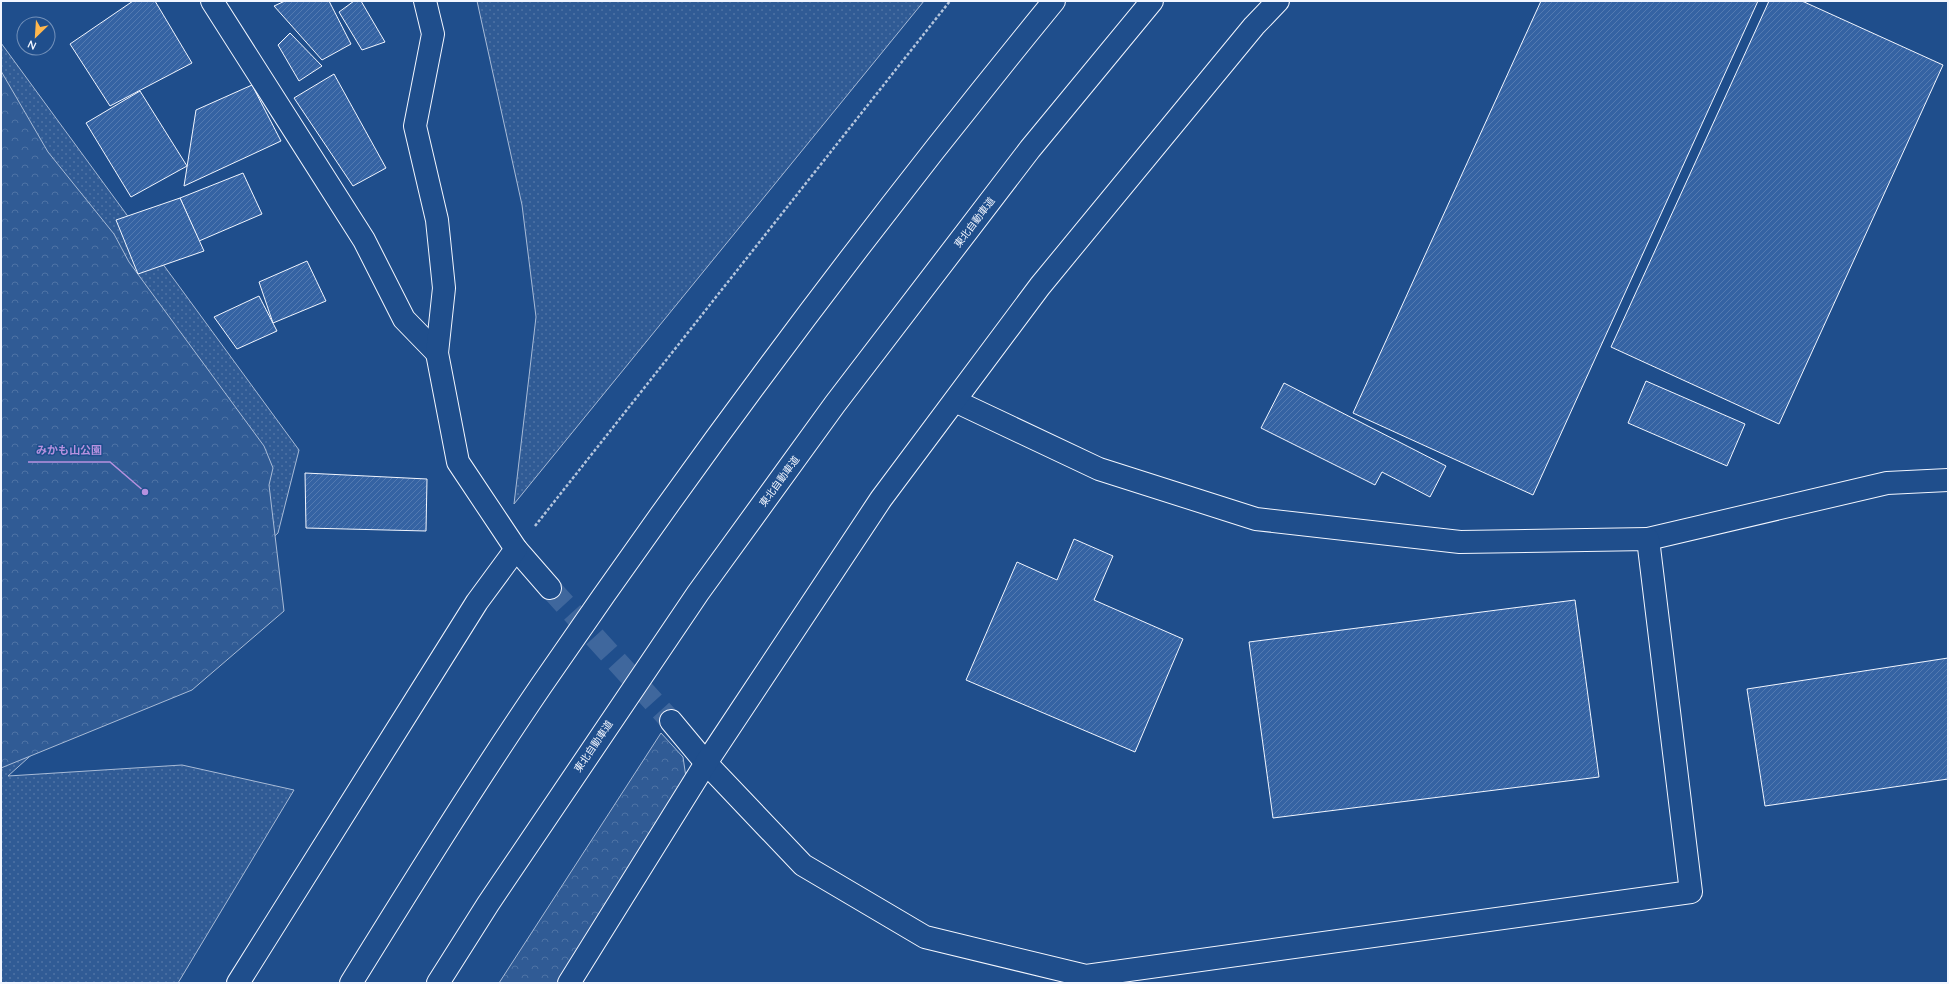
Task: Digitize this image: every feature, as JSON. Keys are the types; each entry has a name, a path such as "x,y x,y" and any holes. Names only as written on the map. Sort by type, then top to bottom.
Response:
{"main road":[{"path":"212,1 364,240 404,319 437,353"},
{"path":"425,1 434,34 415,126 437,220 444,288 437,353 458,462 516,549 550,588"},
{"path":"351,983 427,860 540,688 639,546 773,360 970,103 1054,1"},
{"name":"東北自動車道","path":"438,983 488,904 676,624 835,404 1030,149 1152,1"},
{"path":"569,983 706,763 881,499 1040,286 1254,26 1278,1"},
{"path":"954,401 1099,469 1256,519 1460,542 1648,539 1887,483 1948,480"},
{"path":"671,720 706,763 803,866 925,937 1086,980 1691,892 1648,539"},
{"path":"238,983 477,602 516,549"}],"path":[{"path":"516,549 950,1"}],"green space":[{"path":"477,1 924,1 514,504 536,317 522,205"},
{"path":"1,43 299,450 278,533 8,776 182,765 294,790 178,983 1,983"},
{"path":"1,71 48,152 114,234 129,262 264,446 273,468 269,485 284,611 192,690 1,768"},
{"path":"661,733 683,757 687,784 562,983 499,983"}],"building":[{"path":"133,1 155,1 192,63 110,106 70,44"},
{"path":"285,1 329,1 351,44 322,60 274,6"},
{"path":"354,1 361,1 385,42 362,50 339,12"},
{"path":"1541,1 1758,1 1533,495 1353,413"},
{"path":"1769,1 1802,1 1943,65 1779,424 1611,347"},
{"path":"290,33 322,66 299,81 278,45"},
{"path":"334,74 386,168 353,186 294,98"},
{"path":"252,85 281,141 184,186 196,110"},
{"path":"140,91 187,166 131,197 86,123"},
{"path":"243,173 262,214 199,241 180,198"},
{"path":"180,198 204,251 138,274 116,220"},
{"path":"307,261 326,301 273,323 259,282"},
{"path":"259,296 277,331 237,349 214,317"},
{"path":"1646,381 1745,424 1727,466 1628,423"},
{"path":"1284,383 1446,466 1430,497 1382,472 1375,485 1261,428"},
{"path":"305,473 427,479 426,531 306,528"},
{"path":"1074,539 1113,556 1094,600 1183,639 1135,752 966,680 1017,562 1057,580"},
{"path":"1575,600 1599,777 1273,818 1249,642"},
{"path":"1948,658 1948,779 1765,806 1747,689"}],"tunnel":[{"path":"550,588 671,721"}],"place":[{"name":"みかも山公園","path":"145,492"}]}
